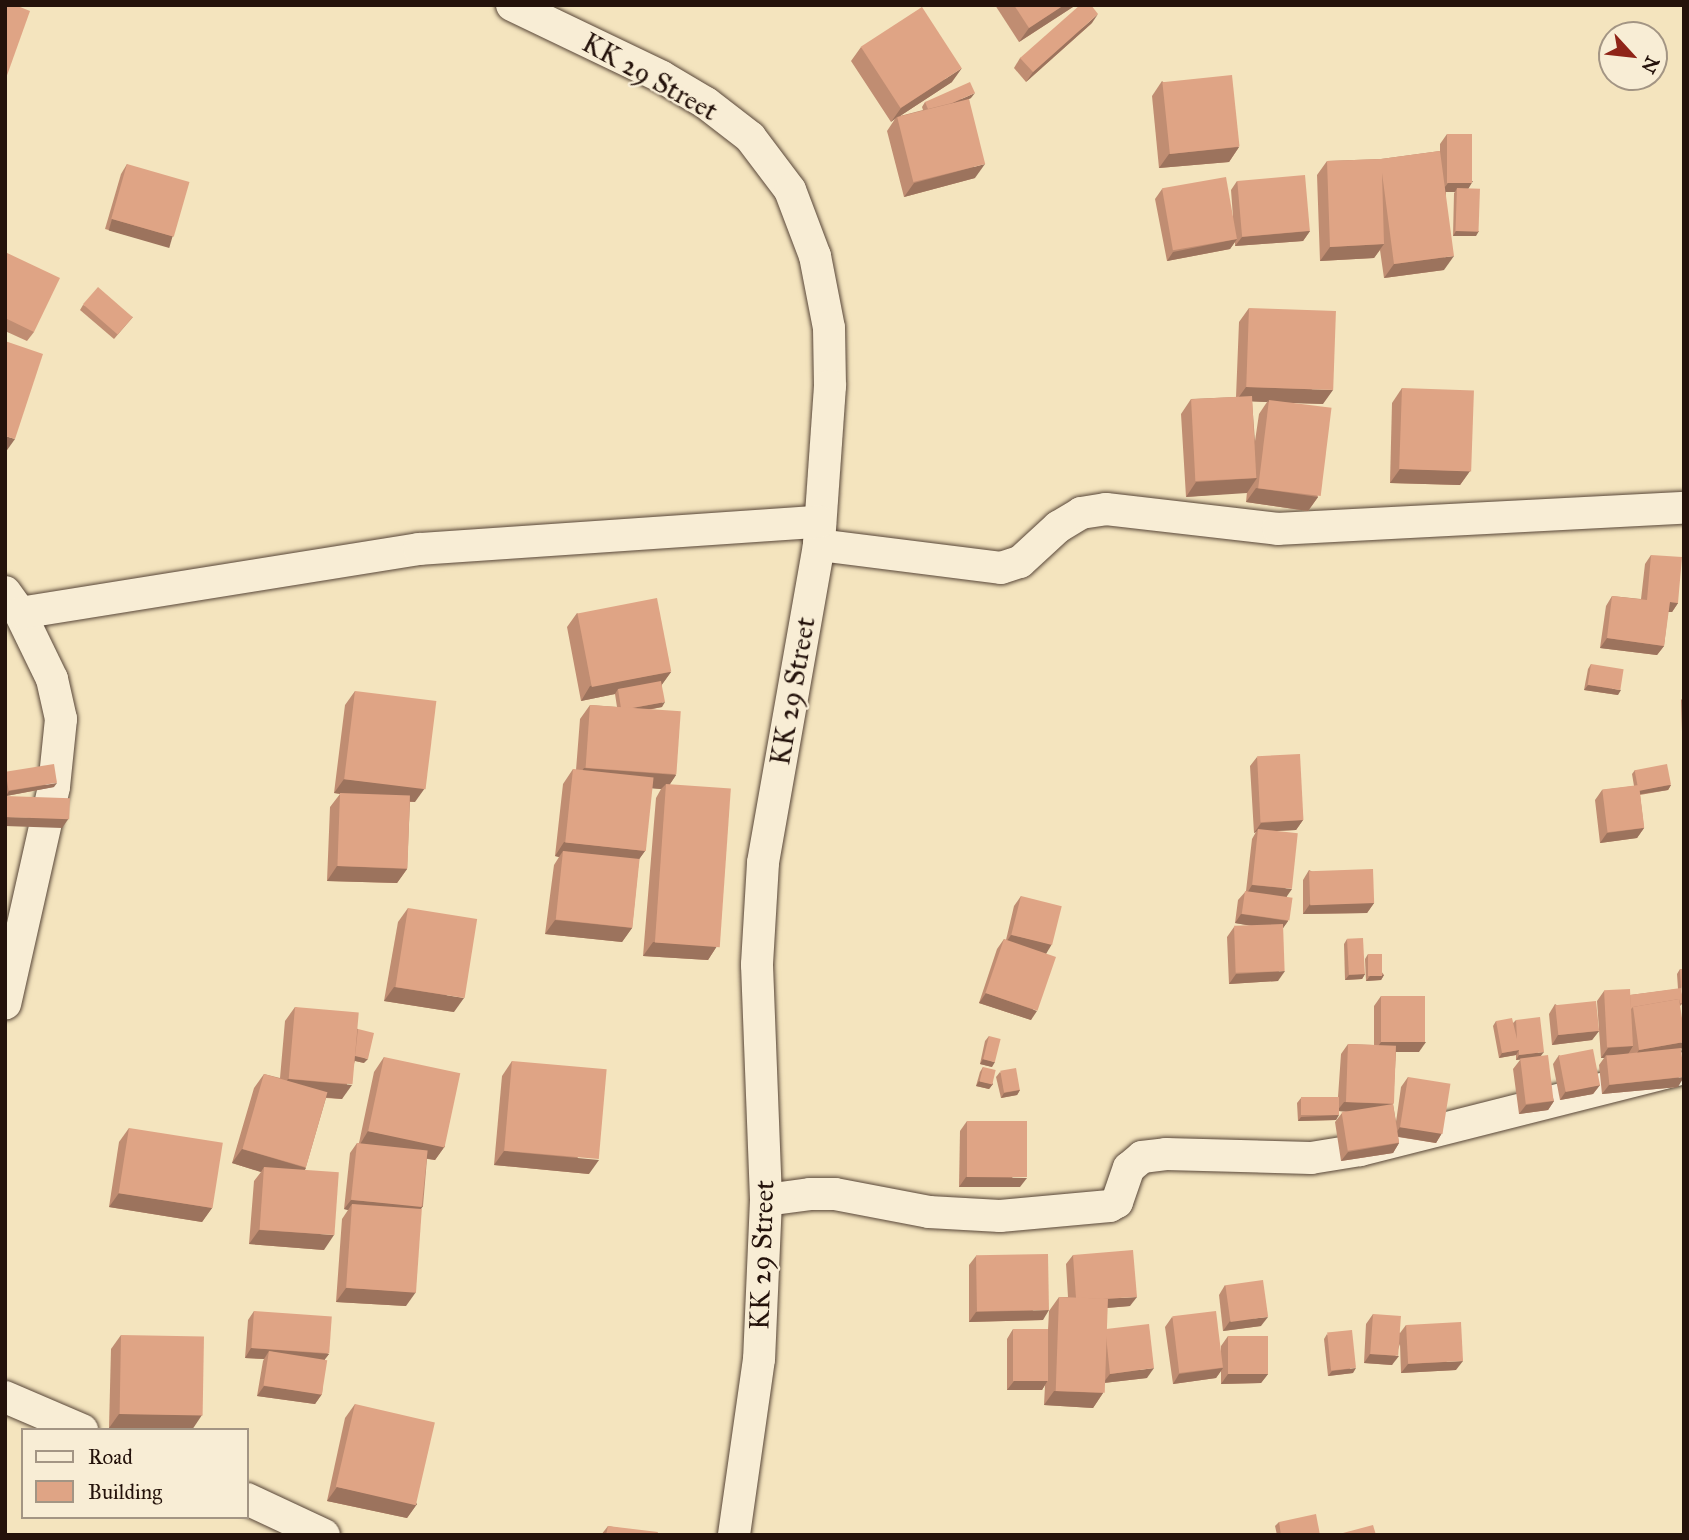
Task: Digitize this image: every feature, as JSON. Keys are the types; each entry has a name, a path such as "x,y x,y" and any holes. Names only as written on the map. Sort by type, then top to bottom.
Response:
{"street":[{"name":"KK 29 Street","path":"512,5 662,77 706,103 750,137 790,190 815,256 829,328 830,386 819,534 763,863 757,965 766,1200 759,1359 734,1535"},
{"path":"5,1004 54,788 61,719 52,679 12,603 419,549 819,534 1001,568 1020,562 1058,527 1081,513 1106,509 1278,529 1684,508"},
{"path":"766,1200 810,1194 835,1194 929,1212 1000,1216 1110,1206 1117,1202 1129,1168 1142,1157 1166,1154 1311,1158 1360,1150 1684,1068"},
{"path":"5,1397 77,1428"},
{"path":"248,1499 324,1535"}],"building":[{"path":"5,5 15,5 30,11 5,81"},
{"path":"1014,5 1064,5 1029,28"},
{"path":"1080,5 1091,5 1098,14 1033,72 1020,58"},
{"path":"922,7 962,68 901,108 861,47"},
{"path":"1232,75 1240,147 1170,154 1162,82"},
{"path":"970,82 975,93 928,109 925,102"},
{"path":"969,99 985,164 913,182 897,117"},
{"path":"1447,134 1472,134 1472,183 1447,183"},
{"path":"1440,151 1454,256 1394,264 1382,173 1384,244 1330,247 1327,161 1381,159"},
{"path":"127,164 189,182 174,237 111,219"},
{"path":"1305,175 1310,231 1242,237 1237,181"},
{"path":"1226,177 1237,239 1173,250 1162,188"},
{"path":"1457,188 1480,189 1478,232 1455,231"},
{"path":"5,252 60,278 34,332 5,318"},
{"path":"98,287 133,317 118,335 83,304"},
{"path":"1249,308 1336,311 1333,390 1246,387"},
{"path":"5,341 43,354 15,439 5,436"},
{"path":"1402,388 1474,391 1471,471 1399,469"},
{"path":"1252,396 1256,478 1195,481 1191,399"},
{"path":"1269,400 1332,408 1321,496 1258,488"},
{"path":"1651,555 1682,557 1678,603 1670,602 1664,646 1607,638 1612,596 1647,600"},
{"path":"657,598 671,672 592,687 577,613"},
{"path":"1591,664 1624,669 1620,690 1588,685"},
{"path":"661,681 665,702 621,708 618,689"},
{"path":"355,691 436,701 426,789 344,779"},
{"path":"590,705 681,711 676,774 586,768"},
{"path":"1300,754 1303,820 1261,822 1257,756"},
{"path":"54,764 57,783 9,790 6,772"},
{"path":"1667,764 1671,785 1639,791 1635,770"},
{"path":"573,769 654,777 646,851 565,843"},
{"path":"666,784 731,789 720,947 655,943"},
{"path":"1639,785 1644,828 1608,832 1602,790"},
{"path":"340,793 410,795 407,868 337,866"},
{"path":"5,796 70,798 69,819 5,817"},
{"path":"1258,829 1298,833 1292,889 1252,885"},
{"path":"563,851 640,859 632,928 556,920"},
{"path":"1373,869 1374,903 1310,905 1309,871"},
{"path":"1245,891 1293,898 1289,920 1242,914"},
{"path":"1021,896 1062,906 1052,945 1011,935"},
{"path":"408,908 477,919 465,998 395,987"},
{"path":"1283,924 1285,971 1236,973 1234,926"},
{"path":"1363,938 1365,974 1349,975 1347,939"},
{"path":"1004,939 1056,957 1037,1011 985,993"},
{"path":"1368,954 1382,954 1382,976 1368,976"},
{"path":"1680,969 1684,969 1684,987 1681,987"},
{"path":"1681,988 1683,1003 1680,1003 1679,999 1631,1009 1630,995"},
{"path":"1630,989 1633,1046 1607,1047 1604,990"},
{"path":"1381,996 1425,996 1425,1042 1381,1042"},
{"path":"1679,999 1684,1042 1639,1050 1633,1007"},
{"path":"1596,1001 1599,1031 1558,1035 1555,1005"},
{"path":"295,1007 359,1013 352,1084 289,1079"},
{"path":"1540,1017 1544,1052 1519,1055 1519,1050 1502,1053 1496,1021 1512,1018 1517,1039 1516,1020"},
{"path":"358,1029 374,1033 368,1059 355,1056"},
{"path":"989,1036 1001,1039 995,1062 983,1059"},
{"path":"1348,1044 1396,1046 1394,1104 1346,1102"},
{"path":"1681,1048 1684,1077 1609,1085 1606,1056"},
{"path":"1593,1049 1600,1085 1566,1092 1559,1056"},
{"path":"1548,1055 1554,1101 1526,1104 1520,1058"},
{"path":"384,1057 460,1073 444,1148 368,1131"},
{"path":"512,1061 607,1069 599,1159 504,1151"},
{"path":"983,1067 996,1070 992,1085 980,1082"},
{"path":"1016,1068 1020,1090 1004,1092 1000,1071"},
{"path":"264,1074 327,1092 306,1167 243,1149"},
{"path":"1408,1077 1450,1084 1442,1134 1400,1127"},
{"path":"1301,1097 1339,1097 1339,1115 1301,1115"},
{"path":"1393,1104 1399,1143 1348,1151 1342,1112"},
{"path":"967,1121 1027,1121 1027,1177 967,1177"},
{"path":"129,1128 223,1143 213,1208 119,1193"},
{"path":"357,1143 428,1150 422,1207 351,1200"},
{"path":"264,1167 339,1172 334,1235 260,1230"},
{"path":"352,1204 422,1209 416,1293 346,1288"},
{"path":"1133,1250 1137,1297 1076,1298 1073,1255"},
{"path":"1048,1254 1049,1310 977,1311 976,1255"},
{"path":"1263,1280 1268,1317 1231,1322 1225,1285"},
{"path":"1059,1297 1108,1299 1105,1393 1056,1391"},
{"path":"254,1311 332,1316 329,1353 251,1348"},
{"path":"1216,1311 1223,1368 1179,1373 1172,1316"},
{"path":"1373,1314 1401,1316 1398,1356 1370,1354"},
{"path":"1461,1322 1463,1361 1408,1364 1406,1325"},
{"path":"1149,1324 1154,1368 1110,1374 1106,1329"},
{"path":"1013,1329 1048,1329 1048,1381 1013,1381"},
{"path":"1352,1330 1356,1368 1331,1370 1327,1333"},
{"path":"121,1335 204,1336 203,1415 120,1414"},
{"path":"1228,1336 1268,1336 1268,1374 1228,1374"},
{"path":"269,1351 327,1360 322,1395 264,1386"},
{"path":"355,1404 435,1422 416,1505 336,1487"},
{"path":"1316,1514 1320,1535 1281,1535 1279,1522"},
{"path":"1373,1525 1376,1535 1343,1533"},
{"path":"608,1526 658,1532 657,1535 606,1535"}]}
